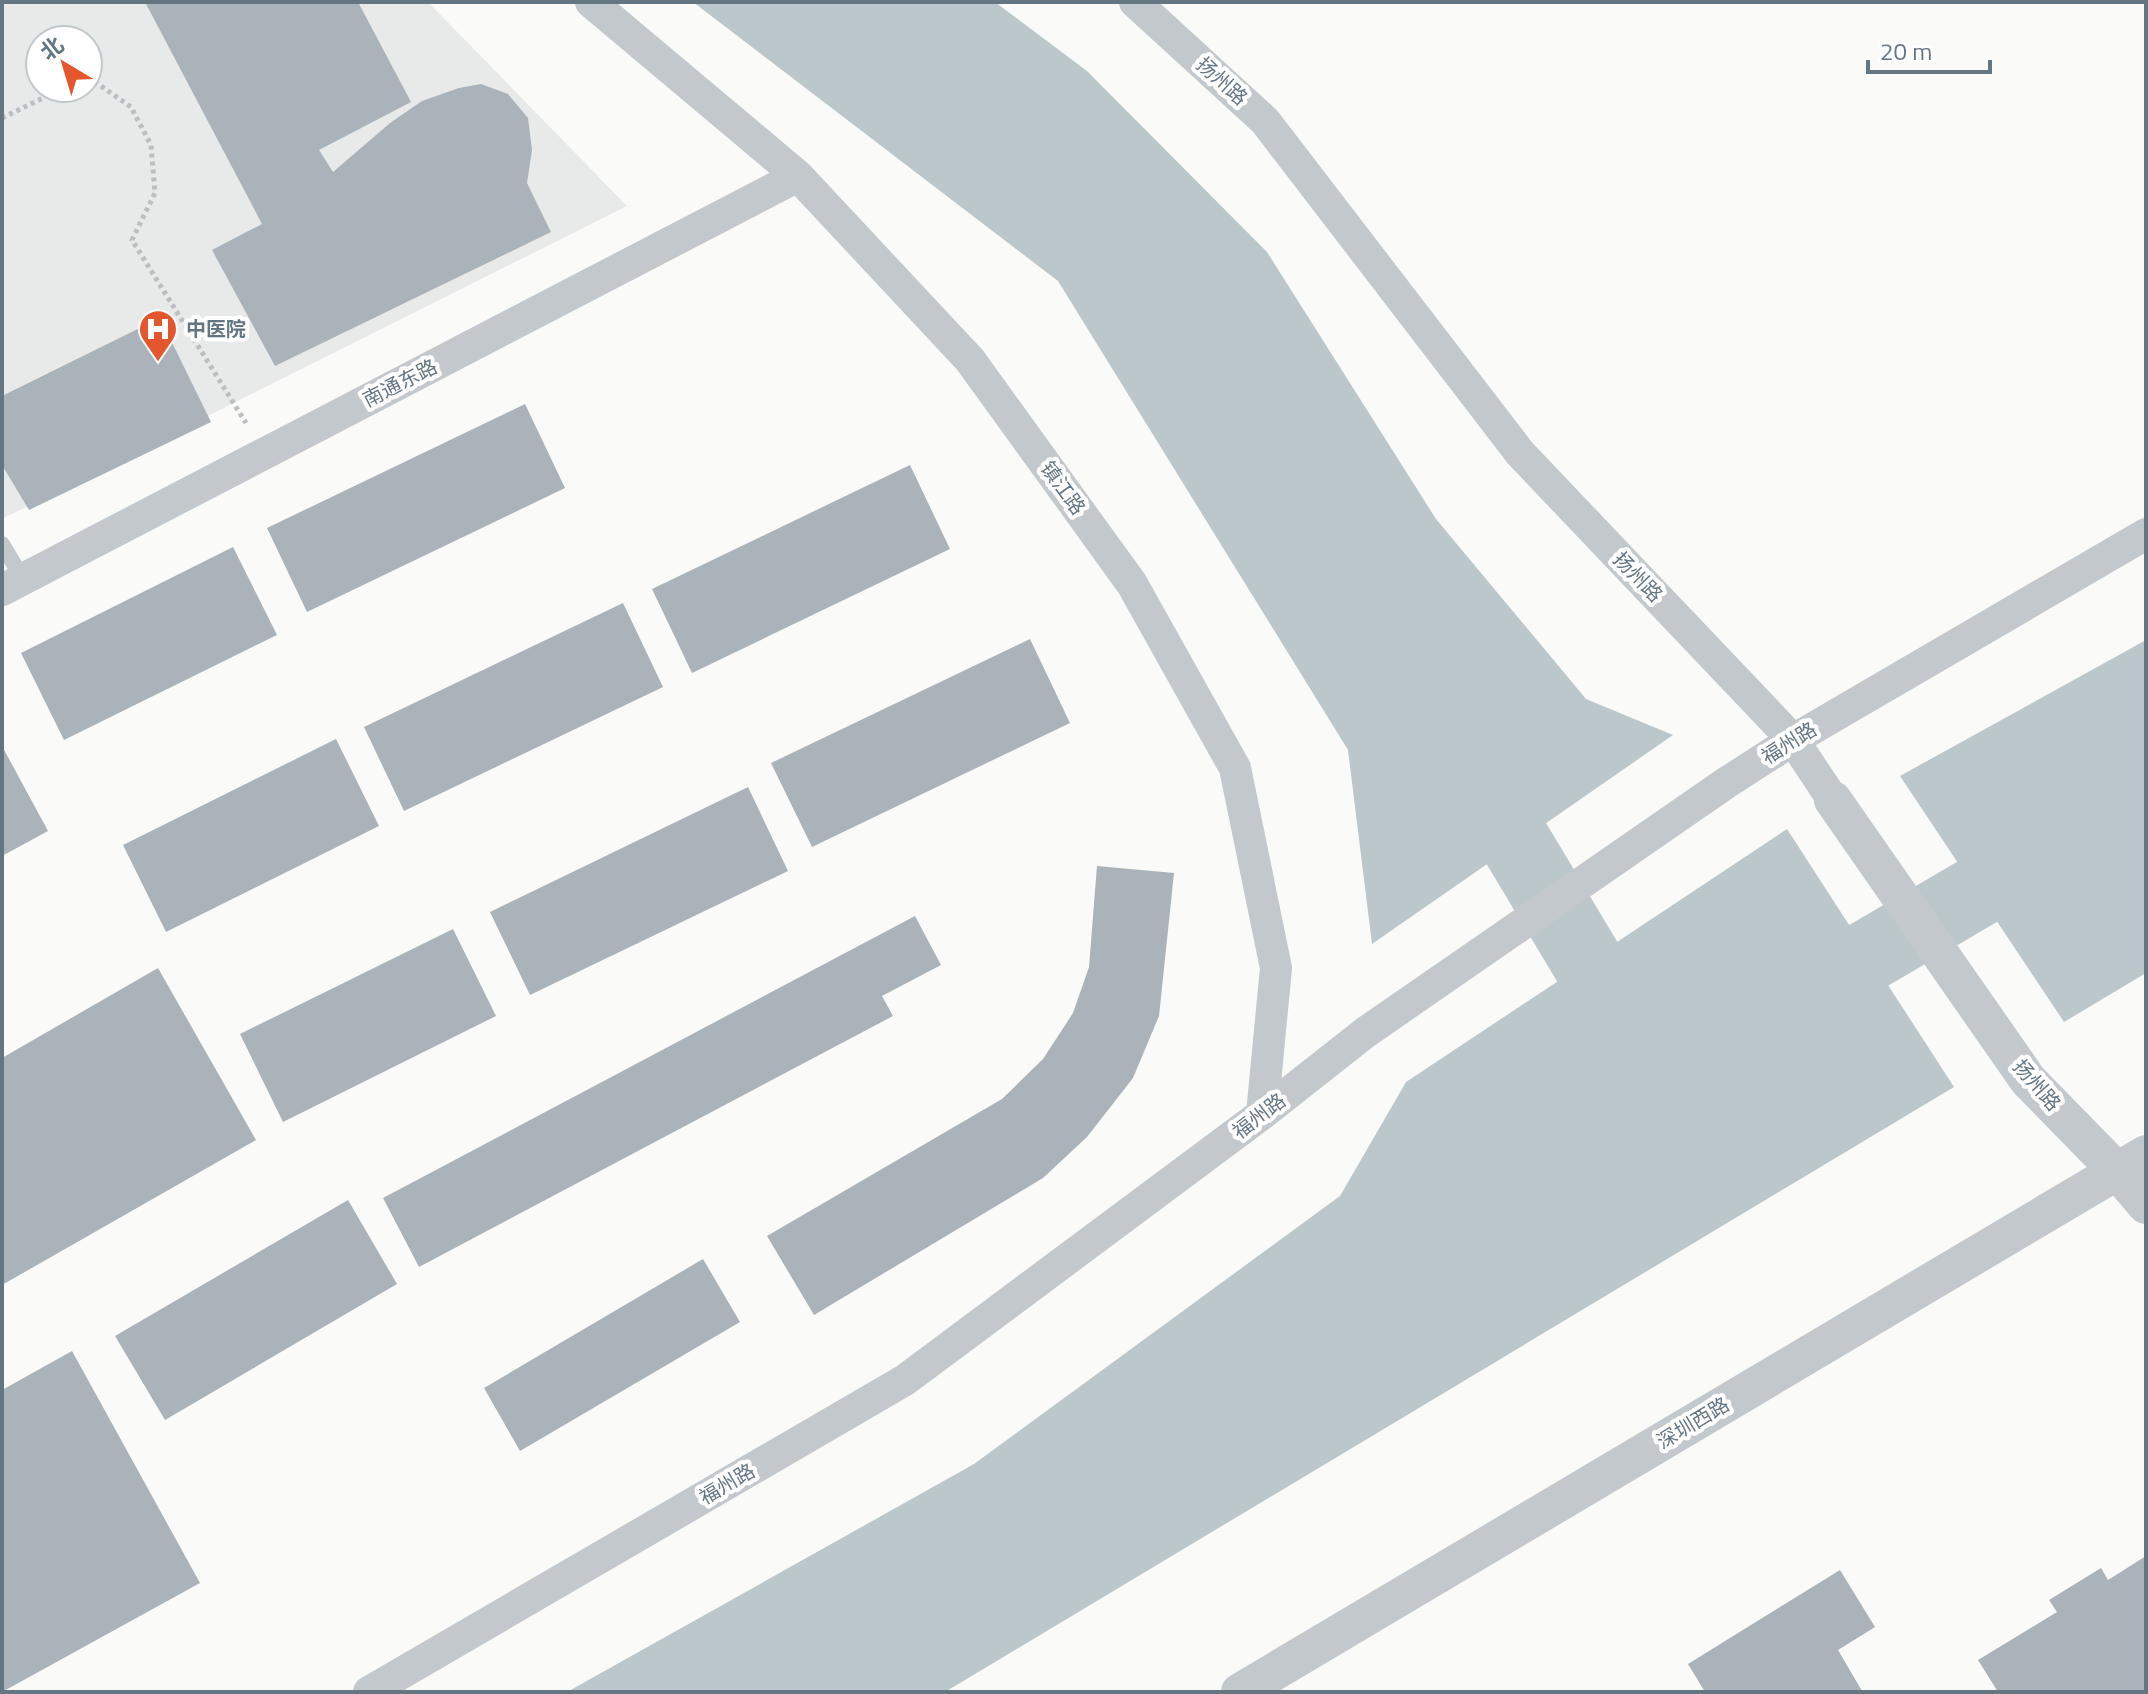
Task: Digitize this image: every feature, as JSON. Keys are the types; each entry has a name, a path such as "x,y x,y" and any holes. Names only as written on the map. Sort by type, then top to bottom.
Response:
{"street":[{"name":"镇江路","path":"591,2 798,176 970,360 1132,584 1235,768 1276,968 1262,1114"},
{"name":"扬州路","path":"1135,2 1265,121 1520,453 1793,740 2028,1080 2132,1162 2146,1205"},
{"name":"南通东路","path":"12,585 798,176"},
{"name":"福州路","path":"369,1692 905,1380 1262,1114 1366,1032 1726,783 1793,740 2146,534"},
{"name":"深圳西路","path":"1240,1692 2132,1162"}],"lane":[{"path":"2,544 12,585"}],"path":[{"path":"104,88 131,107 151,145 155,193 132,240 264,453"},
{"path":"2,118 31,104"}],"shaded area":[{"name":"中医院","path":"2,2 428,2 627,206 2,519"},
{"path":"693,2 995,2 1087,71 1267,252 1436,519 1586,699 1673,735 1372,944 1348,750 1058,281"},
{"path":"2146,640 2146,973 2064,1022 1900,776"},
{"path":"1787,829 1954,1087 945,1692 567,1692 974,1464 1340,1196 1406,1082"}],"building":[{"path":"145,2 358,2 411,102 319,150 333,172 390,123 422,101 481,84 508,94 528,118 532,150 527,183 551,232 275,366 212,250 262,224"},
{"path":"160,318 211,422 29,510 2,465 2,396"},
{"path":"525,404 565,488 307,612 267,528"},
{"path":"910,465 950,549 692,673 652,589"},
{"path":"233,547 277,635 64,740 21,653"},
{"path":"623,603 663,687 404,811 364,727"},
{"path":"1030,639 1070,723 812,847 771,763"},
{"path":"336,739 379,826 166,932 123,845"},
{"path":"2,746 48,831 2,856"},
{"path":"748,787 788,871 530,995 490,912"},
{"path":"1097,866 1174,873 1159,1016 1133,1078 1087,1137 1043,1178 814,1315 767,1236 1002,1099 1043,1059 1073,1013 1089,967"},
{"path":"915,916 941,965 882,996 893,1016 419,1267 383,1198"},
{"path":"453,929 496,1016 283,1122 240,1034"},
{"path":"158,968 256,1140 2,1285 2,1058"},
{"path":"348,1200 397,1284 165,1420 115,1336"},
{"path":"703,1259 740,1322 520,1451 484,1388"},
{"path":"72,1351 200,1583 2,1692 2,1390"},
{"path":"2146,1556 2146,1692 1998,1692 1978,1660 2057,1612 2049,1600 2101,1568 2108,1580"},
{"path":"1840,1570 1875,1627 1838,1650 1862,1691 1705,1692 1688,1664"}],"waterway":[{"path":"1465,758 1639,1048"},
{"path":"1784,1005 2146,793"}],"place":[{"name":"中医院","path":"158,363"}]}
